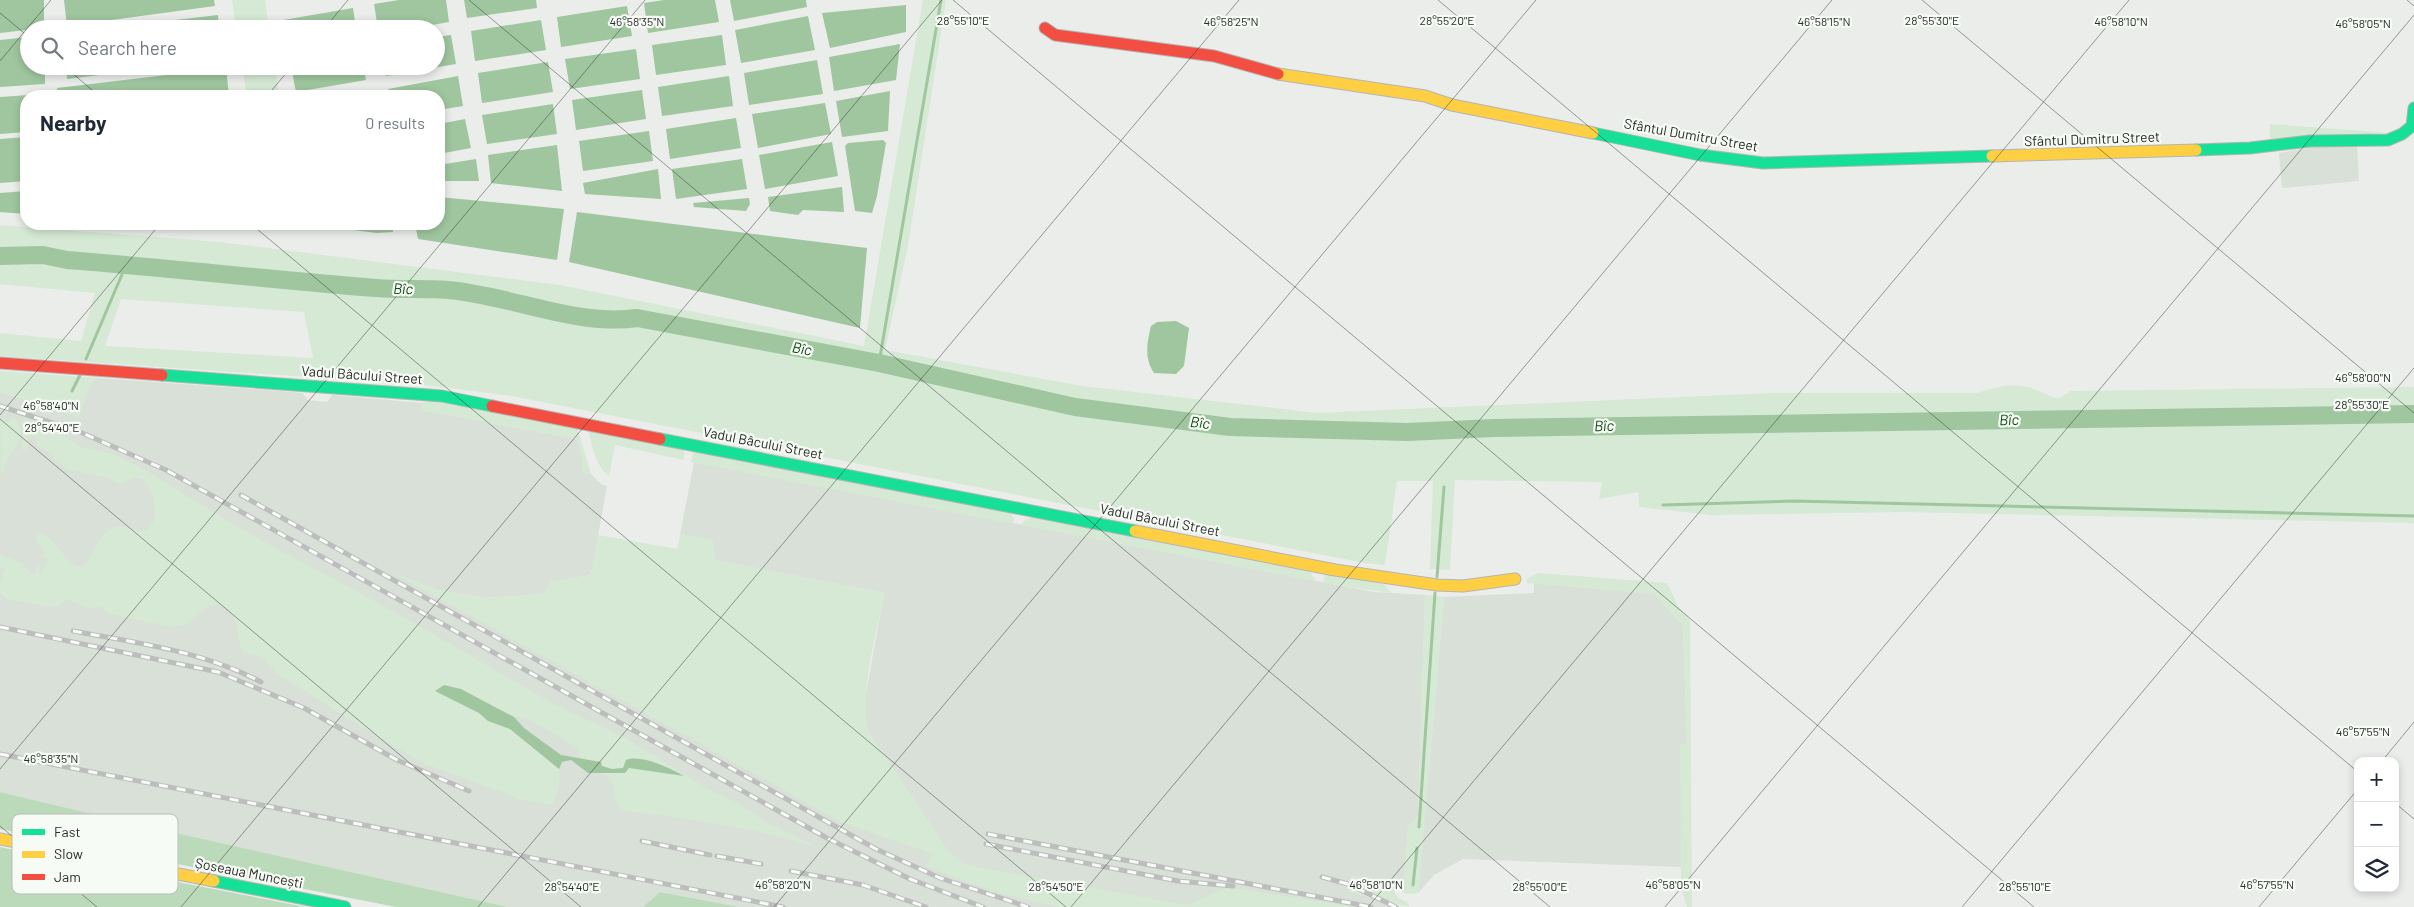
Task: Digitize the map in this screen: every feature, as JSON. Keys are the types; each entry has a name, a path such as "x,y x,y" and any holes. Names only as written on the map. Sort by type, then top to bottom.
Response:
{"street":[{"name":"Sfântul Dumitru Street","path":"1045,28 1055,35 1214,56 1240,65 1288,76 1425,96 1452,105 1569,130 1636,140 1700,155 1763,163 2179,151 2250,148 2310,142 2388,140 2402,134 2412,126 2414,108"},
{"name":"Vadul Bâcului Street","path":"0,363 442,396 1335,570 1438,585 1463,586 1515,579"},
{"name":"Șoseaua Muncești","path":"178,874 345,907"}],"shaded area":[{"path":"0,0 44,0 44,20 20,20 20,31 0,33"},
{"path":"64,0 214,0 215,6 111,20 66,20"},
{"path":"232,0 265,0 268,20 235,20"},
{"path":"399,0 446,0 449,22 445,23 445,20 377,20 374,4"},
{"path":"464,0 536,0 537,8 467,18"},
{"path":"664,0 715,0 719,22 648,33 644,3"},
{"path":"730,0 806,0 807,7 734,21"},
{"path":"923,0 946,0 908,246 885,350 1082,386 1317,413 1772,393 1977,393 2010,385 2026,387 2058,399 2071,391 2414,387 2414,523 1903,512 1711,515 1639,507 1638,492 1599,499 1602,482 1455,480 1450,570 1430,569 1433,481 1397,481 1385,565 1365,563 512,396 425,385 0,356 0,333 81,341 95,293 0,284 0,225 20,227 20,230 65,230 220,242 560,285 864,346","holes":["121,299 304,312 313,358 105,346"]},
{"path":"906,5 906,32 830,48 822,13"},
{"path":"627,6 632,36 561,47 557,17"},
{"path":"353,8 355,20 283,20"},
{"path":"218,15 218,20 175,20"},
{"path":"808,16 815,50 741,63 735,30"},
{"path":"541,20 546,50 475,61 471,31"},
{"path":"451,35 456,64 445,66 445,36"},
{"path":"722,35 726,65 656,75 652,45"},
{"path":"20,38 20,75 45,75 45,84 0,87 0,40"},
{"path":"900,44 896,80 834,91 829,57"},
{"path":"636,49 640,79 570,89 565,59"},
{"path":"817,60 823,94 749,105 744,73"},
{"path":"548,62 553,92 482,103 478,73"},
{"path":"67,75 100,75 67,79"},
{"path":"167,75 227,75 228,90 57,90 57,88"},
{"path":"244,75 276,75 278,90 246,90"},
{"path":"293,75 365,75 366,80 308,90 296,90"},
{"path":"458,76 463,106 445,109 445,90 388,89"},
{"path":"729,76 733,106 662,116 658,87"},
{"path":"642,90 646,119 576,130 572,100"},
{"path":"890,91 888,131 842,137 836,101"},
{"path":"20,96 20,132 0,134 0,97"},
{"path":"825,103 831,134 758,148 752,114"},
{"path":"553,104 557,134 487,144 482,115"},
{"path":"736,118 741,148 670,159 666,129"},
{"path":"465,119 471,148 445,153 445,123"},
{"path":"2270,124 2390,133 2270,139"},
{"path":"649,131 653,161 583,171 579,141"},
{"path":"20,137 20,181 0,183 0,139"},
{"path":"883,140 886,143 877,196 872,213 855,211 845,146 848,143"},
{"path":"832,142 838,176 765,189 759,155"},
{"path":"557,145 562,191 491,183 488,155"},
{"path":"2357,146 2359,181 2282,188 2279,153 2315,147"},
{"path":"476,159 479,181 445,181 445,164"},
{"path":"742,159 747,189 676,199 672,169"},
{"path":"658,169 661,199 585,194 583,183"},
{"path":"842,187 844,212 803,210 798,215 770,211 768,197"},
{"path":"20,191 20,214 0,212 0,193"},
{"path":"445,198 564,209 557,260 418,239 416,230 445,230"},
{"path":"749,198 750,204 746,211 694,207 693,203"},
{"path":"577,212 867,248 860,328 569,262"},
{"path":"353,230 393,230 393,232 377,233"},
{"path":"1176,321 1189,328 1184,366 1176,374 1154,373 1148,356 1151,326 1157,322"},
{"path":"0,371 97,378 87,389 79,417 0,392"},
{"path":"97,378 302,393 308,400 327,402 332,395 422,403 421,410 577,439 582,456 582,473 591,474 601,484 607,486 591,575 551,582 544,594 485,598 438,590 396,574 947,850 868,731 864,716 866,694 884,593 715,560 712,540 680,535 694,462 1374,592 1425,595 1418,817 1408,827 1403,892 1352,876 1349,891 1402,907 739,907 660,892 643,907 508,907 178,833 178,814 93,814 0,792 0,392 79,417 87,389"},
{"path":"431,400 577,427 591,474 582,473 582,456 577,439 420,410 422,403"},
{"path":"0,417 8,423 12,419 17,419 20,428 19,442 7,460 4,471 1,473"},
{"path":"24,419 55,431 81,447 113,454 136,465 250,534 395,612 554,704 622,736 708,789 738,803 766,822 820,848 724,825 625,811 618,805 610,779 601,774 584,771 578,750 557,735 527,718 509,716 460,689 444,687 436,691 479,713 488,721 510,729 559,769 559,787 553,805 520,799 425,764 277,674 261,657 242,651 237,627 231,612 226,607 210,605 186,625 173,627 115,615 106,612 102,607 88,609 68,599 55,608 7,599 0,593 0,581 5,569 0,567 0,555 22,563 32,574 37,571 36,564 40,564 39,573 41,576 48,559 42,557 45,552 35,539 38,534 49,538 69,560 81,567 89,559 99,540 109,530 116,527 126,527 143,531 149,528 156,517 152,492 146,482 141,479 135,478 120,484 107,478 66,469 47,451 37,446 36,438 32,435 28,439 26,450 21,449 23,434 21,423"},
{"path":"588,430 684,448 684,460 615,445 609,476 604,472 598,461"},
{"path":"694,449 1007,510 1014,518 1013,524 691,462"},
{"path":"1036,516 1281,564 1310,572 1316,581 1021,525 1025,520"},
{"path":"598,535 677,549 680,535 712,540 715,560 884,593 867,681 866,716 868,731 947,850 966,865 1187,905 1229,887 1356,907 1058,907 992,891 925,866 933,854 841,822 391,572 438,590 485,598 544,594 551,582 591,575"},
{"path":"1539,573 1667,583 1678,606 1690,620 1692,907 1687,907 1681,887 1680,744 1687,744 1683,626 1654,594 1527,583 1527,579"},
{"path":"1325,574 1384,584 1391,593 1323,583"},
{"path":"1534,583 1654,594 1683,626 1687,744 1681,744 1681,867 1463,859 1434,875 1418,893 1444,597 1534,593"},
{"path":"1425,595 1444,597 1418,893 1407,894 1403,892 1408,827 1418,817"},
{"path":"444,685 461,689 514,717 524,728 561,755 601,762 602,766 612,769 623,768 626,760 647,760 684,776 629,768 625,773 588,773 571,760 562,762 559,769 510,729 488,721 479,713 435,691"},
{"path":"0,792 93,814 12,814 12,831 0,829"},
{"path":"178,833 508,907 396,907 178,864"},
{"path":"0,847 12,850 12,894 178,894 178,882 306,907 0,907"},
{"path":"1351,876 1393,889 1398,898 1407,902 1409,907 1349,891"},
{"path":"660,892 739,907 643,907"}],"waterway":[{"path":"879,363 941,0"},
{"name":"Bîc","path":"0,256 43,255 67,260 337,285 385,289 439,289 471,293 567,314 614,320 637,318 879,363 1075,407 1230,427 1407,432 1494,428 2414,414"},
{"path":"86,359 126,265"},
{"path":"72,391 80,375"},
{"path":"1437,577 1444,487"},
{"path":"1663,505 1794,501 2414,516"},
{"path":"1419,827 1435,593"},
{"path":"1413,885 1417,848"}],"railway":[{"path":"0,406 80,432 166,470 827,838 910,879 983,907"},
{"path":"241,495 876,849 940,878 1028,907"},
{"path":"0,627 218,672 304,708 397,760 469,791"},
{"path":"73,631 193,655 239,671 261,682"},
{"path":"0,754 783,907"},
{"path":"988,834 1371,907"},
{"path":"642,841 710,855"},
{"path":"986,844 1178,881 1233,886"},
{"path":"717,856 761,864"},
{"path":"791,871 863,885 926,907"},
{"path":"1322,877 1348,884 1396,907"}],"traffic: fast":[{"path":"2196,150 2250,148 2310,141 2388,140 2402,134 2412,126 2414,108"},
{"path":"1593,133 1700,155 1763,163 1992,156"},
{"path":"162,375 442,396 492,406"},
{"path":"660,439 1135,531"},
{"path":"214,881 345,907"}],"traffic: slow":[{"path":"1278,74 1425,96 1452,105 1593,133"},
{"path":"1992,156 2196,150"},
{"path":"1135,531 1335,570 1437,585 1463,586 1515,579"},
{"path":"0,839 12,841"},
{"path":"178,874 214,881"}],"traffic: jam":[{"path":"1045,28 1055,35 1214,56 1278,74"},
{"path":"0,363 162,375"},
{"path":"492,406 660,439"}]}
